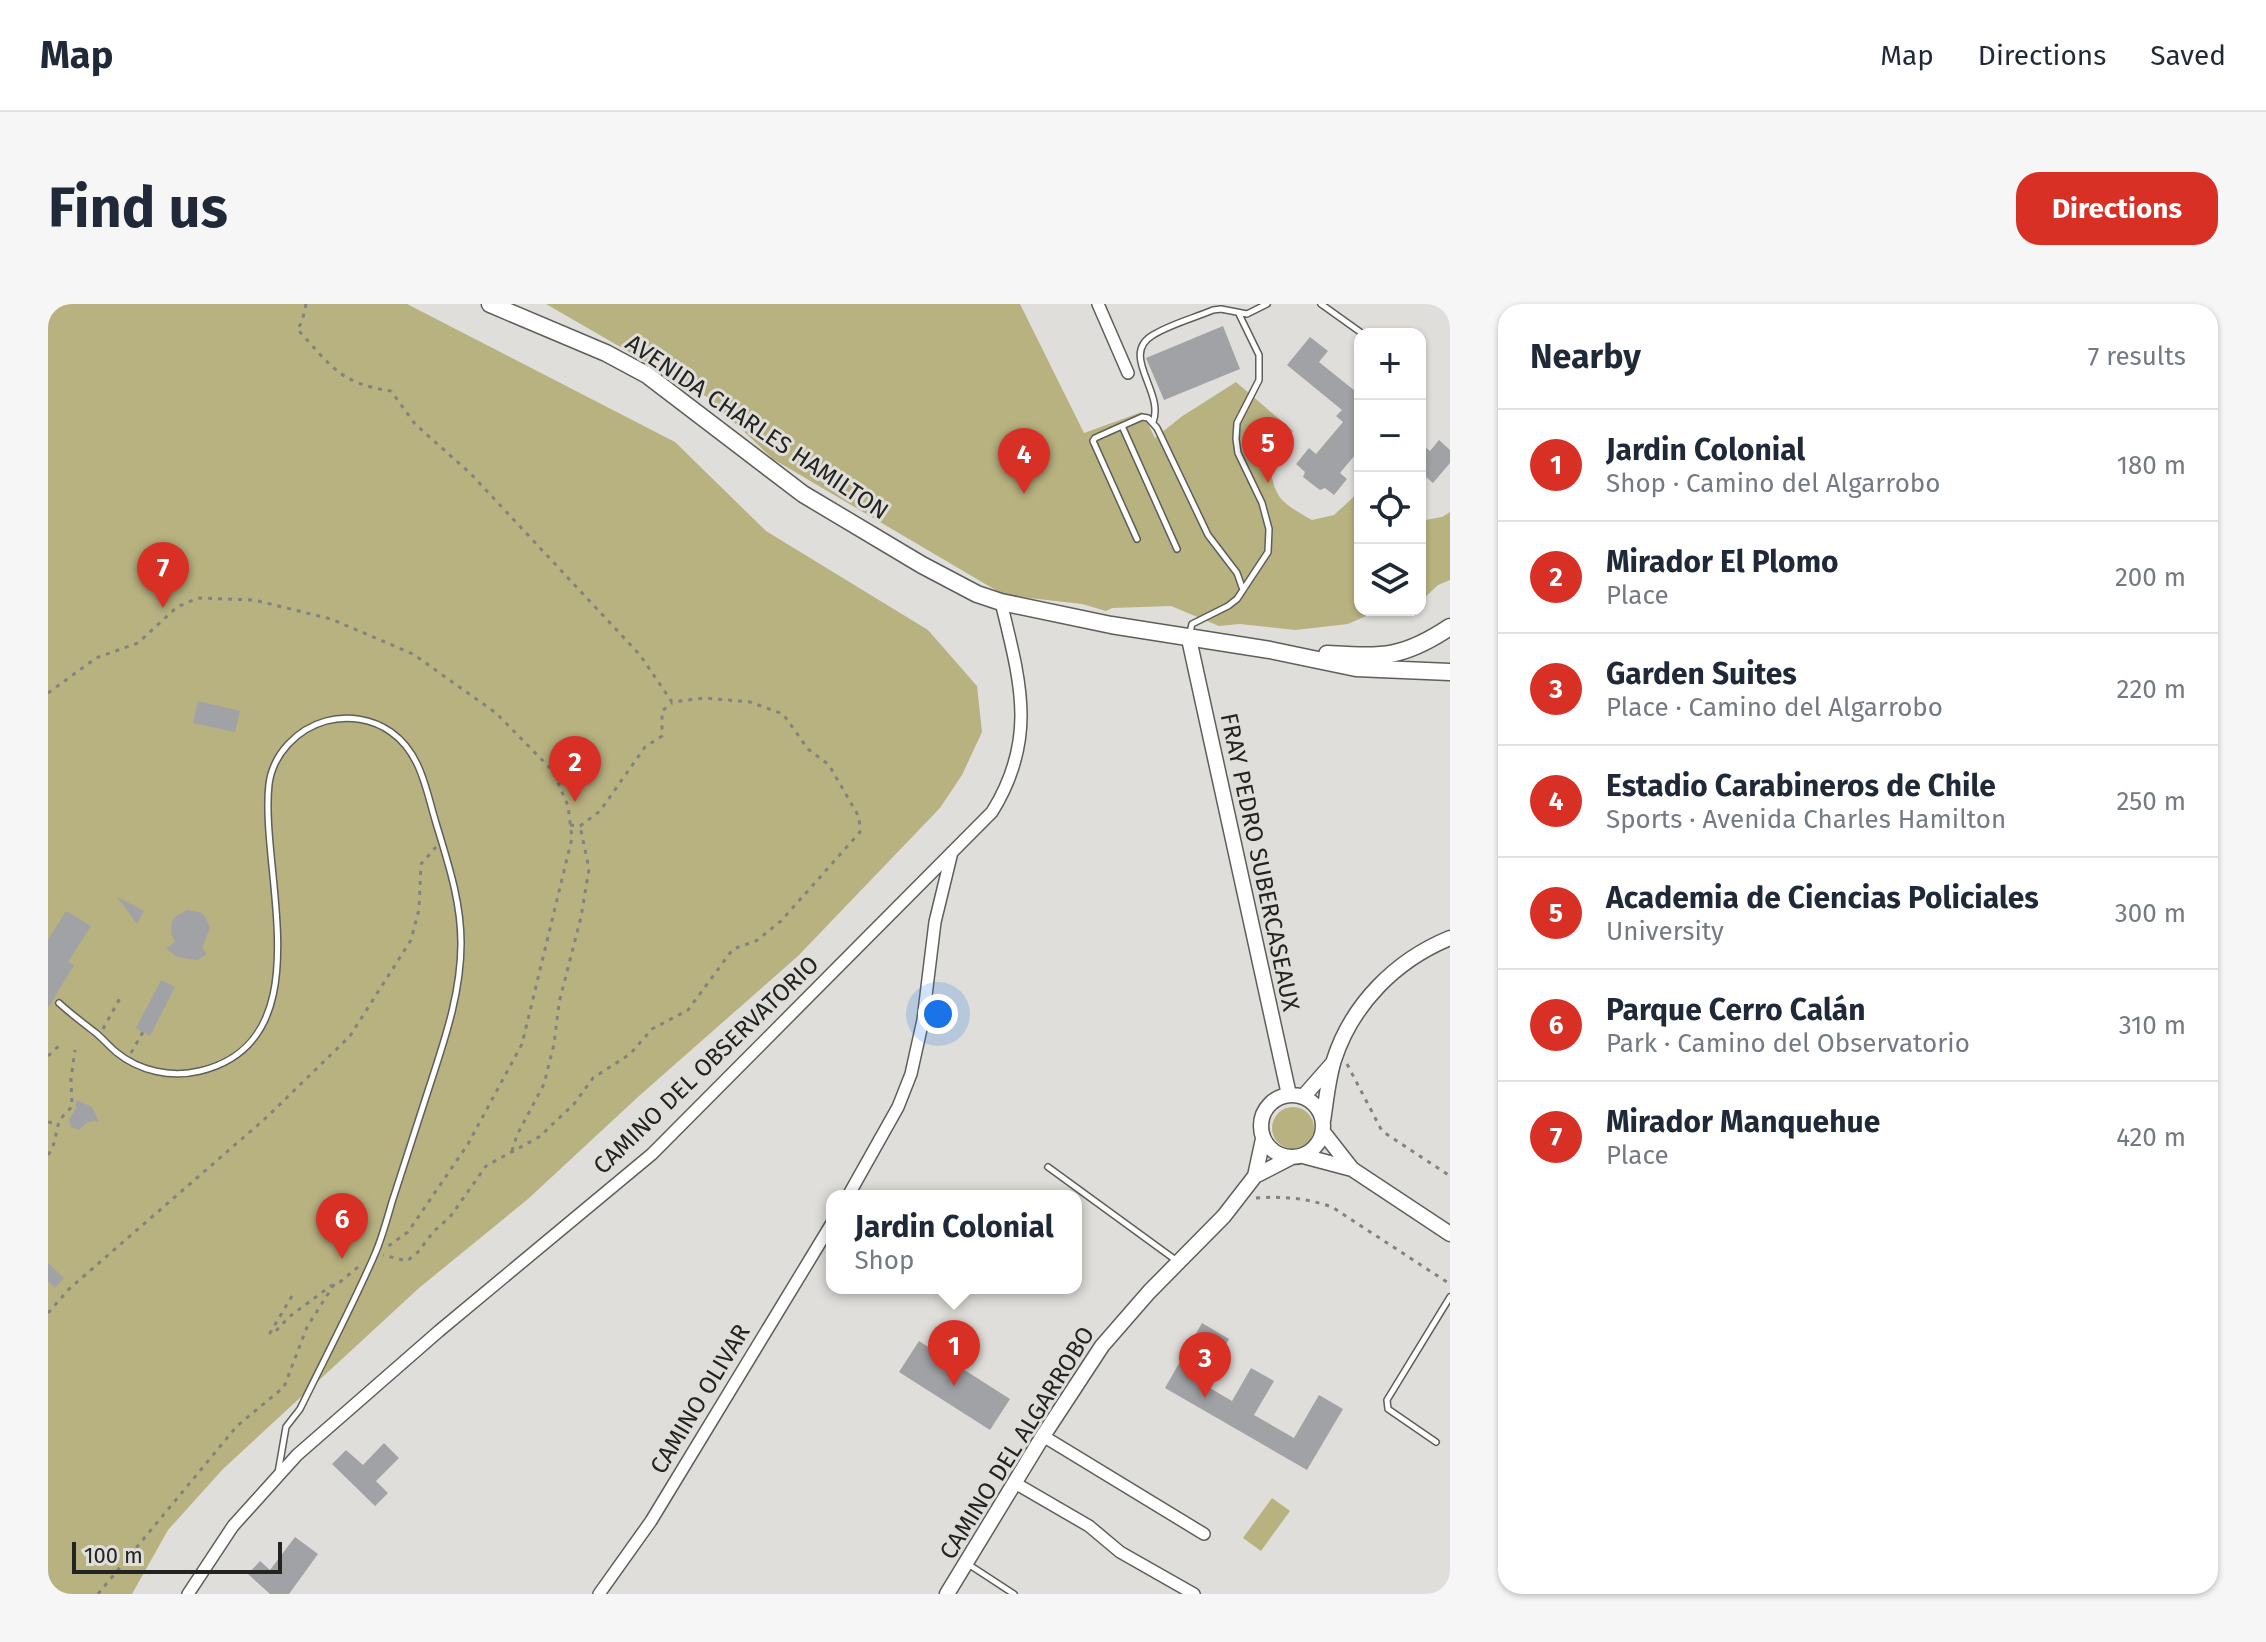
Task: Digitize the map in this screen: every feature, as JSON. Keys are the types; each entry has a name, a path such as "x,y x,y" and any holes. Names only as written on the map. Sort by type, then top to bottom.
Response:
{"main road":[{"name":"AVENIDA CHARLES HAMILTON","path":"491,305 606,353 647,375 803,494 977,594 1001,602 1189,639 1270,650 1356,668 1450,672"},
{"name":"AVENIDA CHARLES HAMILTON","path":"1270,650 1381,657 1422,644 1450,627"}],"street":[{"path":"1098,304 1128,373"},
{"name":"CAMINO DEL OBSERVATORIO","path":"188,1594 233,1526 278,1474 439,1331 652,1154 992,812 1010,780 1020,745 1021,691 1001,602"},
{"name":"FRAY PEDRO SUBERCASEAUX","path":"1189,639 1296,1096"},
{"path":"851,1190 898,1107 911,1074 923,1020 935,922 952,851"},
{"path":"1297,1157 1319,1142 1335,1058 1357,1011 1374,990 1417,954 1450,938"},
{"path":"1296,1096 1335,1058"},
{"path":"1352,1169 1323,1127 1316,1107 1296,1096 1279,1097 1265,1110 1260,1129 1263,1139 1274,1152 1352,1169 1450,1234"},
{"name":"CAMINO DEL ALGARROBO","path":"947,1594 1102,1346 1149,1292 1180,1263 1255,1176 1263,1139"},
{"name":"CAMINO DEL ALGARROBO","path":"1255,1176 1297,1157"},
{"name":"CAMINO OLIVAR","path":"599,1594 651,1521 826,1233"},
{"path":"1043,1436 1204,1534"},
{"path":"1015,1483 1089,1526 1120,1552 1194,1594"}],"lane":[{"path":"1243,590 1237,573 1208,535 1153,422 1157,404 1139,354 1141,346 1152,335 1213,310 1247,314 1267,304"},
{"path":"1321,304 1355,328"},
{"path":"1189,639 1192,624 1228,606 1243,590 1268,552 1269,529 1262,503 1238,453 1236,439 1237,423 1259,380 1259,355 1239,314"},
{"path":"1137,539 1093,441 1142,417 1153,422"},
{"path":"1122,426 1177,549"},
{"path":"59,1003 128,1060 155,1071 184,1074 226,1061 249,1043 266,1019 276,991 277,928 269,785 276,762 299,734 320,722 344,718 369,721 390,731 415,759 458,903 461,945 458,987 377,1251 300,1409 286,1427 278,1474"},
{"path":"1048,1167 1080,1190"},
{"path":"1082,1192 1180,1263"},
{"path":"1436,1442 1388,1409 1387,1400 1450,1297"},
{"path":"966,1563 1014,1594"}],"path":[{"path":"306,304 297,329 332,369 369,387 391,391 415,424 471,474 640,655 672,702"},
{"path":"48,693 96,658 138,643 177,607 198,598 254,600 331,619 413,654 496,713 553,771 568,806 572,838 522,1044 468,1144 408,1232 391,1246 377,1251 340,1282 289,1317 274,1333 270,1333 292,1296"},
{"path":"377,1251 389,1258 407,1261 418,1252 450,1217 486,1166 539,1137 574,1104 593,1078 630,1054 652,1029 688,1010 733,949 756,941 781,921 860,832 859,817 829,765 808,749 783,714 750,702 704,698 672,702 661,716 662,736 645,747 600,811 580,826 570,825"},
{"path":"512,1151 544,1084 554,1044 559,1003 581,917 589,869 580,826"},
{"path":"48,1313 69,1289 267,1117 350,1036 411,940 419,909 421,864 442,843"},
{"path":"99,1036 120,998"},
{"path":"128,1060 143,1032"},
{"path":"48,1056 62,1043"},
{"path":"48,1155 54,1146 56,1123 72,1107 71,1079 75,1050"},
{"path":"1335,1058 1343,1057 1382,1131 1450,1176"},
{"path":"48,1122 56,1123"},
{"path":"1236,1200 1278,1196 1311,1199 1332,1207 1450,1284"},
{"path":"98,1594 237,1426 284,1387 307,1327 335,1283"}],"shaded area":[{"path":"68,304 407,304 675,442 766,531 928,630 977,686 982,732 962,775 940,808 798,956 528,1199 419,1288 223,1469 168,1530 132,1594 48,1594 48,308"},
{"path":"546,304 1020,304 1084,433 1142,412 1155,438 1181,417 1236,382 1293,431 1269,459 1276,490 1292,508 1312,520 1334,515 1354,497 1354,616 1366,616 1348,624 1295,630 1240,624 1219,626 1171,606 1112,608 1106,611 1082,604 1004,595 773,459 707,397"},
{"path":"1450,512 1450,580 1438,585 1426,596 1426,520"},
{"path":"1293,1107 1308,1113 1314,1128 1308,1143 1293,1149 1278,1143 1272,1128 1278,1113"},
{"path":"1272,1498 1290,1511 1261,1551 1243,1538"}],"building":[{"path":"1223,326 1240,369 1164,400 1146,358"},
{"path":"1310,337 1328,351 1319,362 1354,390 1354,456 1340,473 1347,479 1334,495 1325,488 1320,490 1303,477 1305,472 1296,464 1309,448 1316,454 1343,422 1336,416 1342,410 1287,365"},
{"path":"1439,440 1450,450 1450,463 1433,483 1426,477 1426,448 1430,451"},
{"path":"198,701 240,711 235,732 193,723"},
{"path":"117,897 144,911 137,924"},
{"path":"187,910 200,912 210,928 202,948 207,954 197,960 177,957 166,948 175,942 171,933 172,921"},
{"path":"66,911 91,926 68,962 74,965 48,1008 48,940"},
{"path":"161,980 175,987 150,1036 136,1028"},
{"path":"76,1100 92,1107 99,1121 88,1122 79,1130 71,1127 69,1119 76,1109"},
{"path":"48,1263 64,1278 55,1288 48,1281"},
{"path":"1202,1323 1229,1339 1203,1384 1232,1401 1251,1368 1274,1381 1254,1415 1294,1438 1319,1395 1343,1409 1307,1470 1165,1388"},
{"path":"919,1341 1010,1399 990,1430 899,1372"},
{"path":"384,1443 399,1458 376,1481 388,1493 375,1506 332,1464 346,1450 363,1465"},
{"path":"295,1537 318,1554 289,1594 270,1594 248,1574 260,1561 270,1570"}],"place":[{"name":"Academia de Ciencias Policiales","path":"1268,483"},
{"name":"Estadio Carabineros de Chile","path":"1024,494"},
{"name":"Mirador Manquehue","path":"163,608"},
{"name":"Mirador El Plomo","path":"575,802"},
{"name":"Parque Cerro Calán","path":"342,1259"},
{"name":"Jardin Colonial","path":"954,1386"},
{"name":"Garden Suites","path":"1205,1398"}]}
